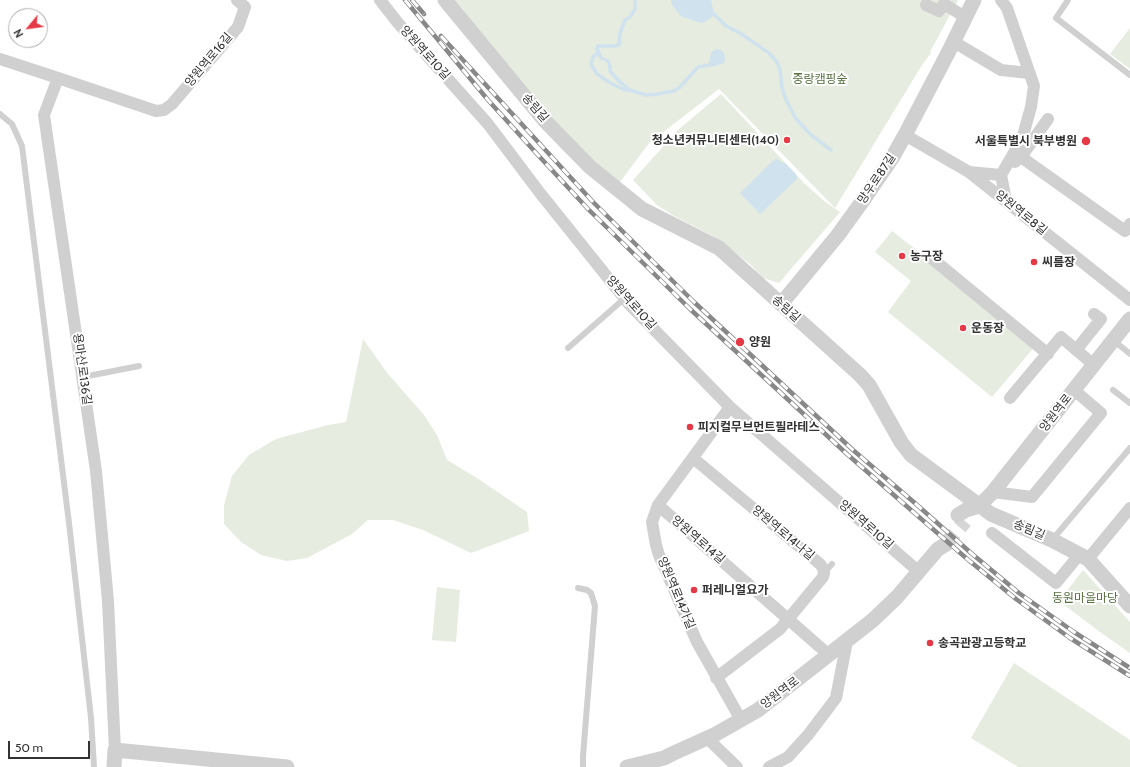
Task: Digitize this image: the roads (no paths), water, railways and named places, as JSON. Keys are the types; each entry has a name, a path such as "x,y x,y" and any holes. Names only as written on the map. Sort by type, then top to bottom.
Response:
{"street":[{"name":"양원역로16길","path":"58,78 156,111 164,110 172,104 238,27 245,7 237,0"},
{"name":"양원역로10길","path":"380,0 398,23 488,124 540,193 625,298 730,407 918,571"},
{"name":"송림길","path":"445,0 545,121 590,167 642,209 719,248 860,375 869,385 901,442 911,455 968,513 996,517 1052,540 1083,557 1130,606"},
{"name":"망우로87길","path":"781,304 838,235 864,199 905,135 954,42 974,0"},
{"path":"1001,0 1006,8 1034,86 1031,107 1022,139 1001,175 1006,201"},
{"path":"926,5 939,12 945,2 965,18"},
{"path":"954,42 1001,70 1030,73"},
{"path":"0,59 58,78"},
{"name":"용마산로136길","path":"58,78 45,109 44,122 96,471 108,601 115,750 114,767"},
{"path":"969,172 1001,175 1021,157 1048,119"},
{"name":"양원역로8길","path":"905,135 969,172 1130,300"},
{"path":"1021,157 1128,230"},
{"path":"929,256 1048,354"},
{"path":"1076,350 1101,320 1094,314"},
{"name":"양원역로","path":"968,513 993,492 1130,319"},
{"path":"1010,398 1061,337 1094,365"},
{"path":"993,492 1032,497 1100,413 1074,390"},
{"path":"658,505 730,407"},
{"name":"양원역로14나길","path":"693,458 823,568 828,569 788,619"},
{"name":"양원역로14길","path":"658,505 829,655"},
{"name":"양원역로14가길","path":"658,505 652,522 656,545 697,642 741,720"},
{"path":"992,533 1056,583 1130,508"},
{"name":"양원역로","path":"626,767 664,758 707,738 758,710 872,620 897,597 940,545"},
{"path":"716,678 773,636 788,619"},
{"path":"769,767 788,758 808,735 836,698 847,641"},
{"path":"707,738 737,767"},
{"path":"115,750 287,767"}],"lane":[{"path":"1068,0 1056,18 1130,75"},
{"path":"0,114 12,124 22,146 69,523 94,767"},
{"path":"568,348 625,298"},
{"path":"1113,340 1130,354"},
{"path":"83,377 139,366"},
{"path":"1113,390 1130,403"},
{"path":"1052,540 1130,448"},
{"path":"578,588 587,590 591,593 595,606 583,756 584,767"}],"water":[{"path":"671,0 711,0 714,14 711,18 702,23 682,17 672,5"},
{"path":"717,49 724,53 724,63 711,67 709,62 711,53"},
{"path":"776,158 782,163 784,162 796,174 797,179 760,214 740,193"}],"waterway":[{"path":"635,0 635,9 630,17 625,20 620,33 619,45 598,46 597,49 601,58 608,61 610,71 620,82 630,90 646,95 674,91 680,87 698,67 714,64"},
{"path":"714,14 726,26 740,33 769,53 777,62 780,70 782,88 786,100 796,119 811,135 831,150"},
{"path":"598,52 593,57 591,64 597,74 612,84 625,90 630,90"}],"tunnel":[{"path":"945,545 965,521"}],"railway":[{"path":"405,0 488,100 537,154 588,209 690,309 848,455 966,558 1016,599 1070,638 1130,676"},
{"path":"412,0 424,14"},
{"path":"441,36 594,203 694,302 853,450 1019,593 1074,632 1130,668"}],"place":[{"name":"청소년커뮤니티센터(140)","path":"787,140"},
{"name":"서울특별시 북부병원","path":"1086,141"},
{"name":"농구장","path":"902,256"},
{"name":"씨름장","path":"1034,262"},
{"name":"운동장","path":"963,328"},
{"name":"양원","path":"740,342"},
{"name":"피지컬무브먼트필라테스","path":"690,427"},
{"name":"퍼레니얼요가","path":"694,590"},
{"name":"송곡관광고등학교","path":"930,643"}],"park label":[{"name":"중랑캠핑숲","path":"820,79"},
{"name":"동원마을마당","path":"1085,598"}]}
